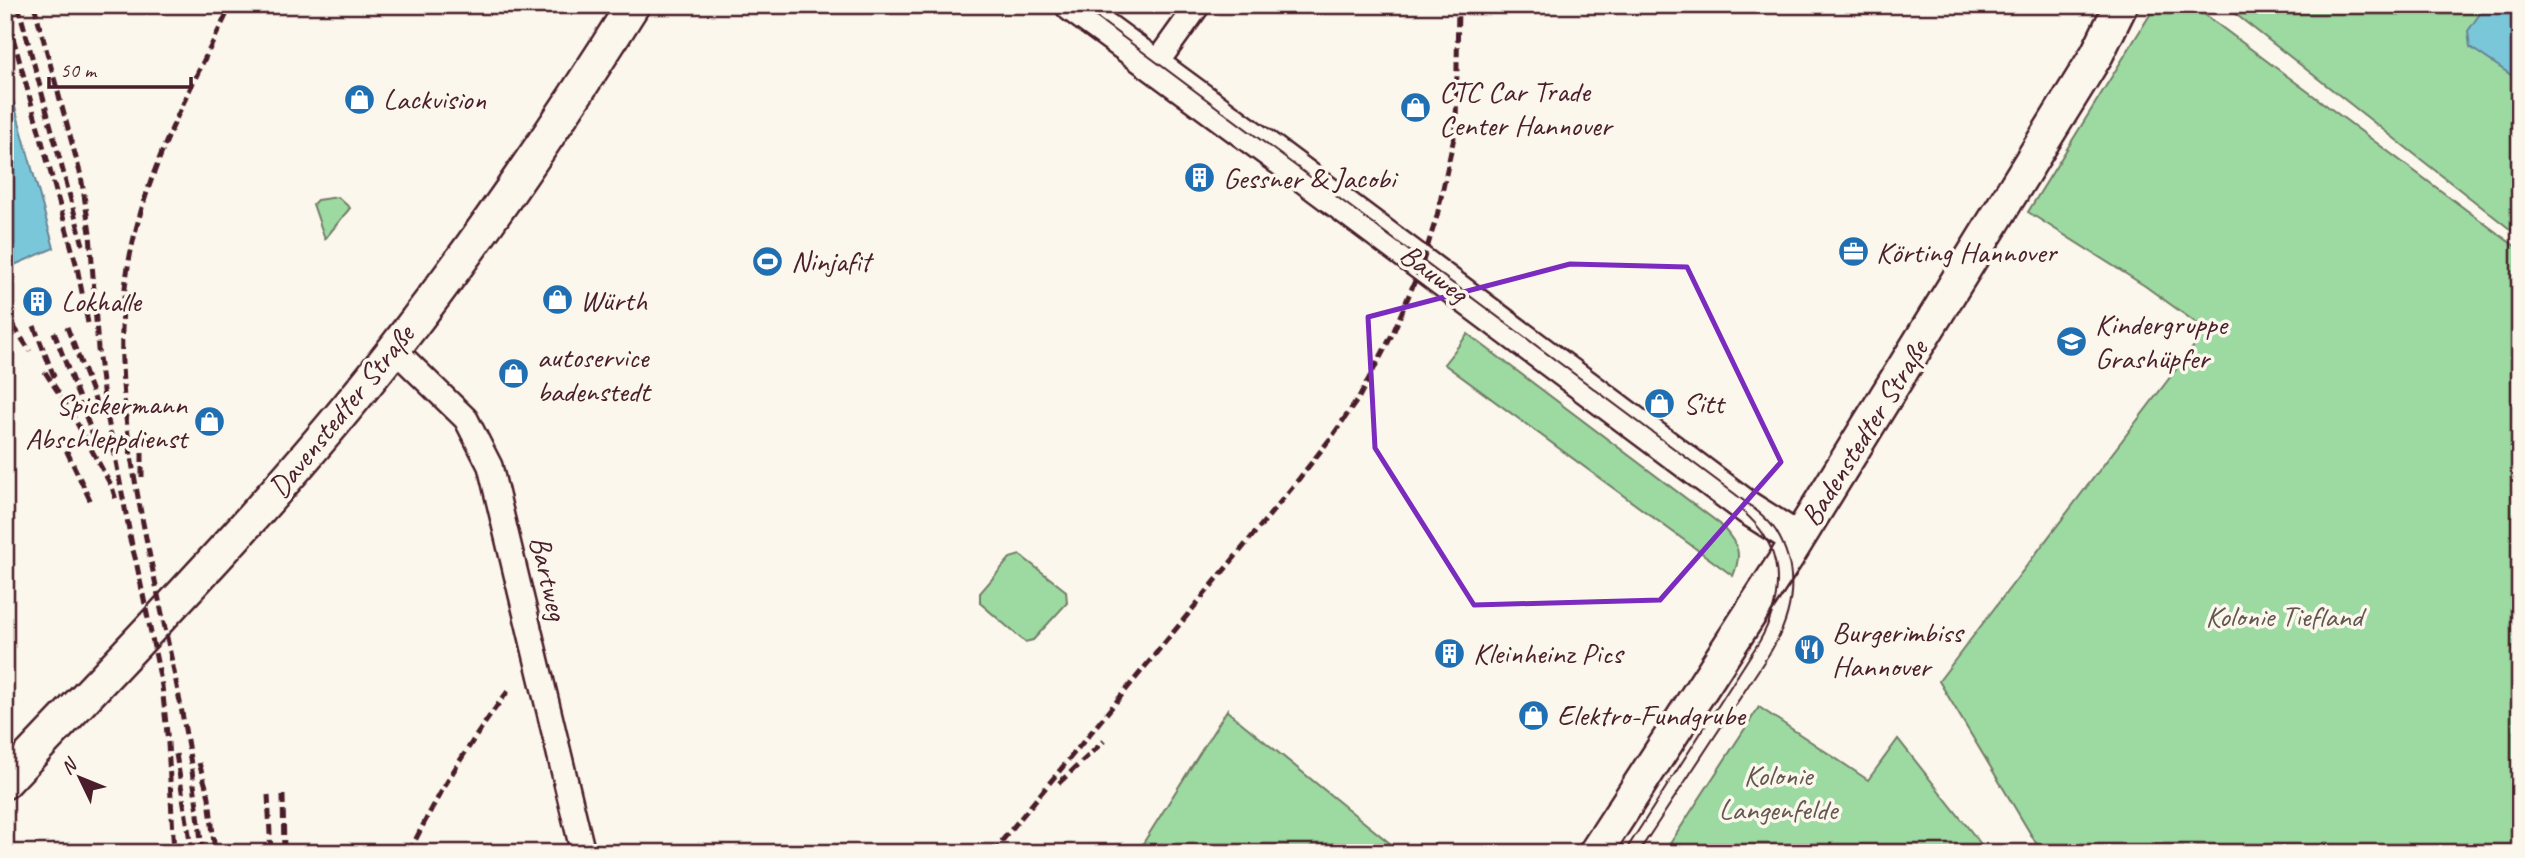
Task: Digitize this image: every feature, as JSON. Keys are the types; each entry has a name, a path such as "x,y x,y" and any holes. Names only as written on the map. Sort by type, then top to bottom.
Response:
{"street":[{"name":"Davenstedter Straße","path":"5,782 246,525 394,349 527,167 633,5"},
{"name":"Bauweg","path":"1072,5 1737,500 1776,528 1797,539"},
{"path":"1155,65 1198,5"},
{"name":"Badenstedter Straße","path":"1595,853 1797,539 2097,54 2121,5"},
{"name":"Bartweg","path":"394,349 466,419 490,466 583,853"}],"highlighted area":[{"path":"1570,264 1687,267 1781,462 1660,600 1474,605 1375,448 1368,317"}],"green space":[{"name":"Kolonie Tiefland","path":"2156,5 2192,5 2520,250 2520,853 2042,853 1939,681 2206,330 2145,286 2028,212"},
{"path":"2224,5 2520,5 2520,237"},
{"path":"338,197 350,208 325,239 313,204 317,200"},
{"path":"1468,334 1720,524 1737,547 1738,560 1733,576 1444,364"},
{"path":"1020,555 1066,591 1067,603 1033,640 1025,642 980,603 980,593 1010,558"},
{"name":"Kolonie Langenfelde","path":"1759,707 1868,780 1898,739 1988,853 1664,853"},
{"path":"1227,711 1402,853 1137,853"}],"water":[{"path":"2486,5 2520,5 2520,81 2470,47 2468,31"},
{"path":"5,71 54,248 5,269"}],"tram line":[{"path":"1080,5 1735,494 1776,531 1784,546 1791,576 1789,607 1779,637 1638,853"},
{"path":"1624,853 1768,625 1777,590 1777,572 1766,539 1756,524 1741,510"}],"railway":[{"path":"18,5 83,245"},
{"path":"34,5 81,176 90,233 104,399 132,545"},
{"path":"202,853 182,713 131,459 122,340 129,261 146,194 171,130 231,5"},
{"path":"992,853 1295,484 1358,399 1393,333 1422,264 1437,216 1456,128 1458,5"},
{"path":"5,9 77,267 88,323"},
{"path":"5,313 30,351"},
{"path":"34,326 55,379"},
{"path":"67,327 100,413"},
{"path":"54,332 94,438"},
{"path":"5,344 13,357"},
{"path":"45,372 68,407 112,487 116,500"},
{"path":"60,437 91,502"},
{"path":"142,437 142,479"},
{"path":"129,536 162,686 174,853"},
{"path":"409,853 454,770 508,691"},
{"path":"1059,783 1104,741"},
{"path":"176,754 192,853"},
{"path":"199,763 209,797 215,853"},
{"path":"268,795 271,853"},
{"path":"283,795 284,853"}],"place":[{"name":"Lackvision","path":"360,99"},
{"name":"CTC Car Trade Center Hannover","path":"1416,108"},
{"name":"Gessner & Jacobi","path":"1200,178"},
{"name":"Körting Hannover","path":"1853,252"},
{"name":"Ninjafit","path":"768,261"},
{"name":"Würth","path":"557,300"},
{"name":"Lokhalle","path":"38,301"},
{"name":"Kindergruppe Grashüpfer","path":"2072,341"},
{"name":"autoservice badenstedt","path":"514,374"},
{"name":"Sitt","path":"1660,403"},
{"name":"Spickermann Abschleppdienst","path":"210,421"},
{"name":"Burgerimbiss Hannover","path":"1809,649"},
{"name":"Kleinheinz Pics","path":"1450,653"},
{"name":"Elektro-Fundgrube","path":"1534,715"}]}
